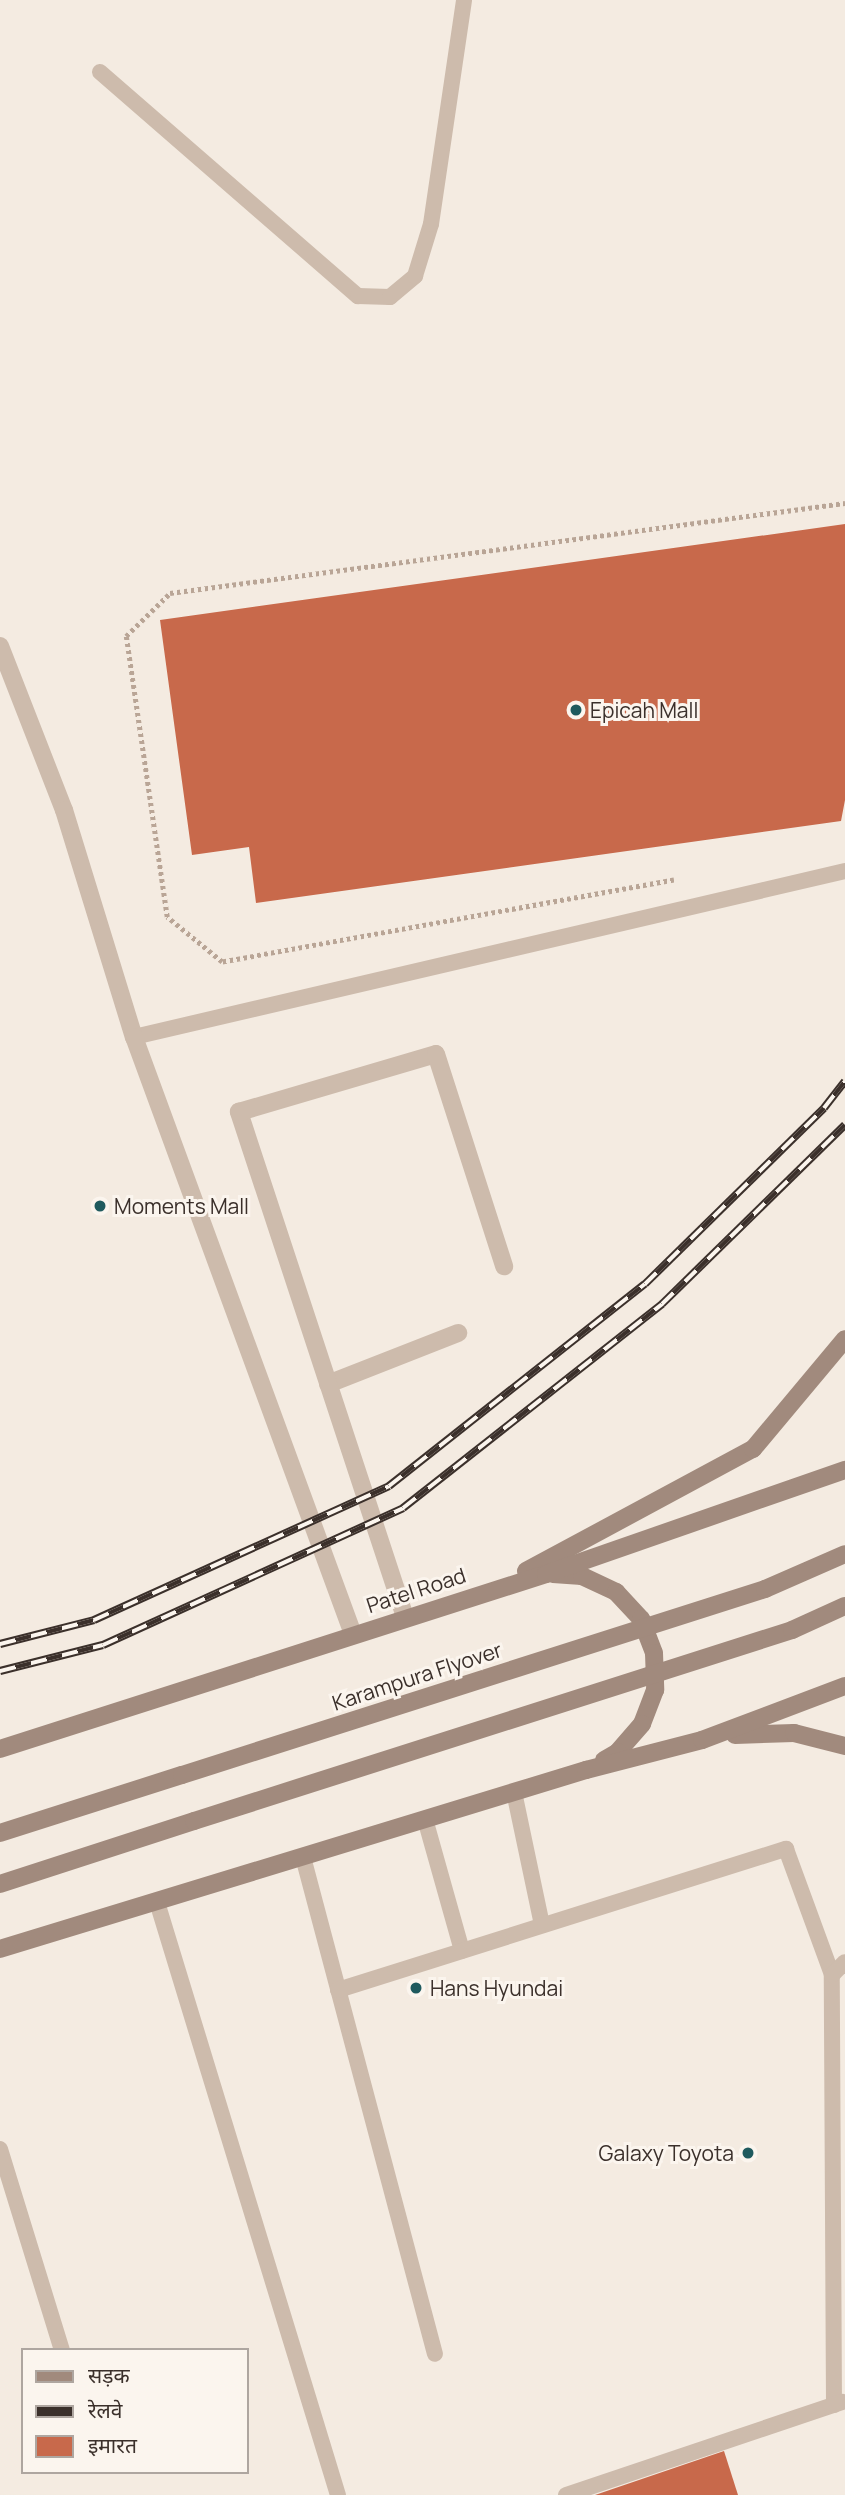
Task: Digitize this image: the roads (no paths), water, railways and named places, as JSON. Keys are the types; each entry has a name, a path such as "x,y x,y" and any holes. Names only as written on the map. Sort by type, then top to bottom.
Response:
{"main road":[{"path":"496,1587 752,1449 845,1339"},
{"name":"Patel Road","path":"0,1749 546,1573 845,1470"},
{"name":"Karampura Flyover","path":"0,1833 765,1589 845,1554"},
{"path":"546,1573 582,1576 616,1592 641,1619 654,1653 655,1690 642,1724 618,1752 586,1770"},
{"path":"0,1884 792,1630 845,1606"},
{"path":"702,1740 845,1686"},
{"path":"0,1949 586,1770 702,1740 752,1732 794,1733 845,1746"}],"street":[{"path":"0,646 64,810 134,1037 354,1634"},
{"path":"405,1617 239,1112 436,1054 504,1266"},
{"path":"328,1384 458,1333"}],"lane":[{"path":"100,72 358,296 390,297 415,276 431,224 464,0"},
{"path":"134,1037 845,872"},
{"path":"514,1792 542,1925"},
{"path":"425,1819 462,1951"},
{"path":"338,1990 786,1849 832,1975 839,2142 840,2403 566,2495"},
{"path":"303,1857 435,2354"},
{"path":"157,1902 338,2495"},
{"path":"832,1975 845,1962"},
{"path":"0,2149 61,2348"}],"railway":[{"path":"0,1644 94,1620 389,1486 645,1284 824,1108 845,1081"},
{"path":"0,1671 103,1645 403,1508 662,1304 845,1125"}],"place":[{"name":"Epicah Mall","path":"576,710"},
{"name":"Moments Mall","path":"100,1206"},
{"name":"Hans Hyundai","path":"416,1988"},
{"name":"Galaxy Toyota","path":"748,2153"}]}
